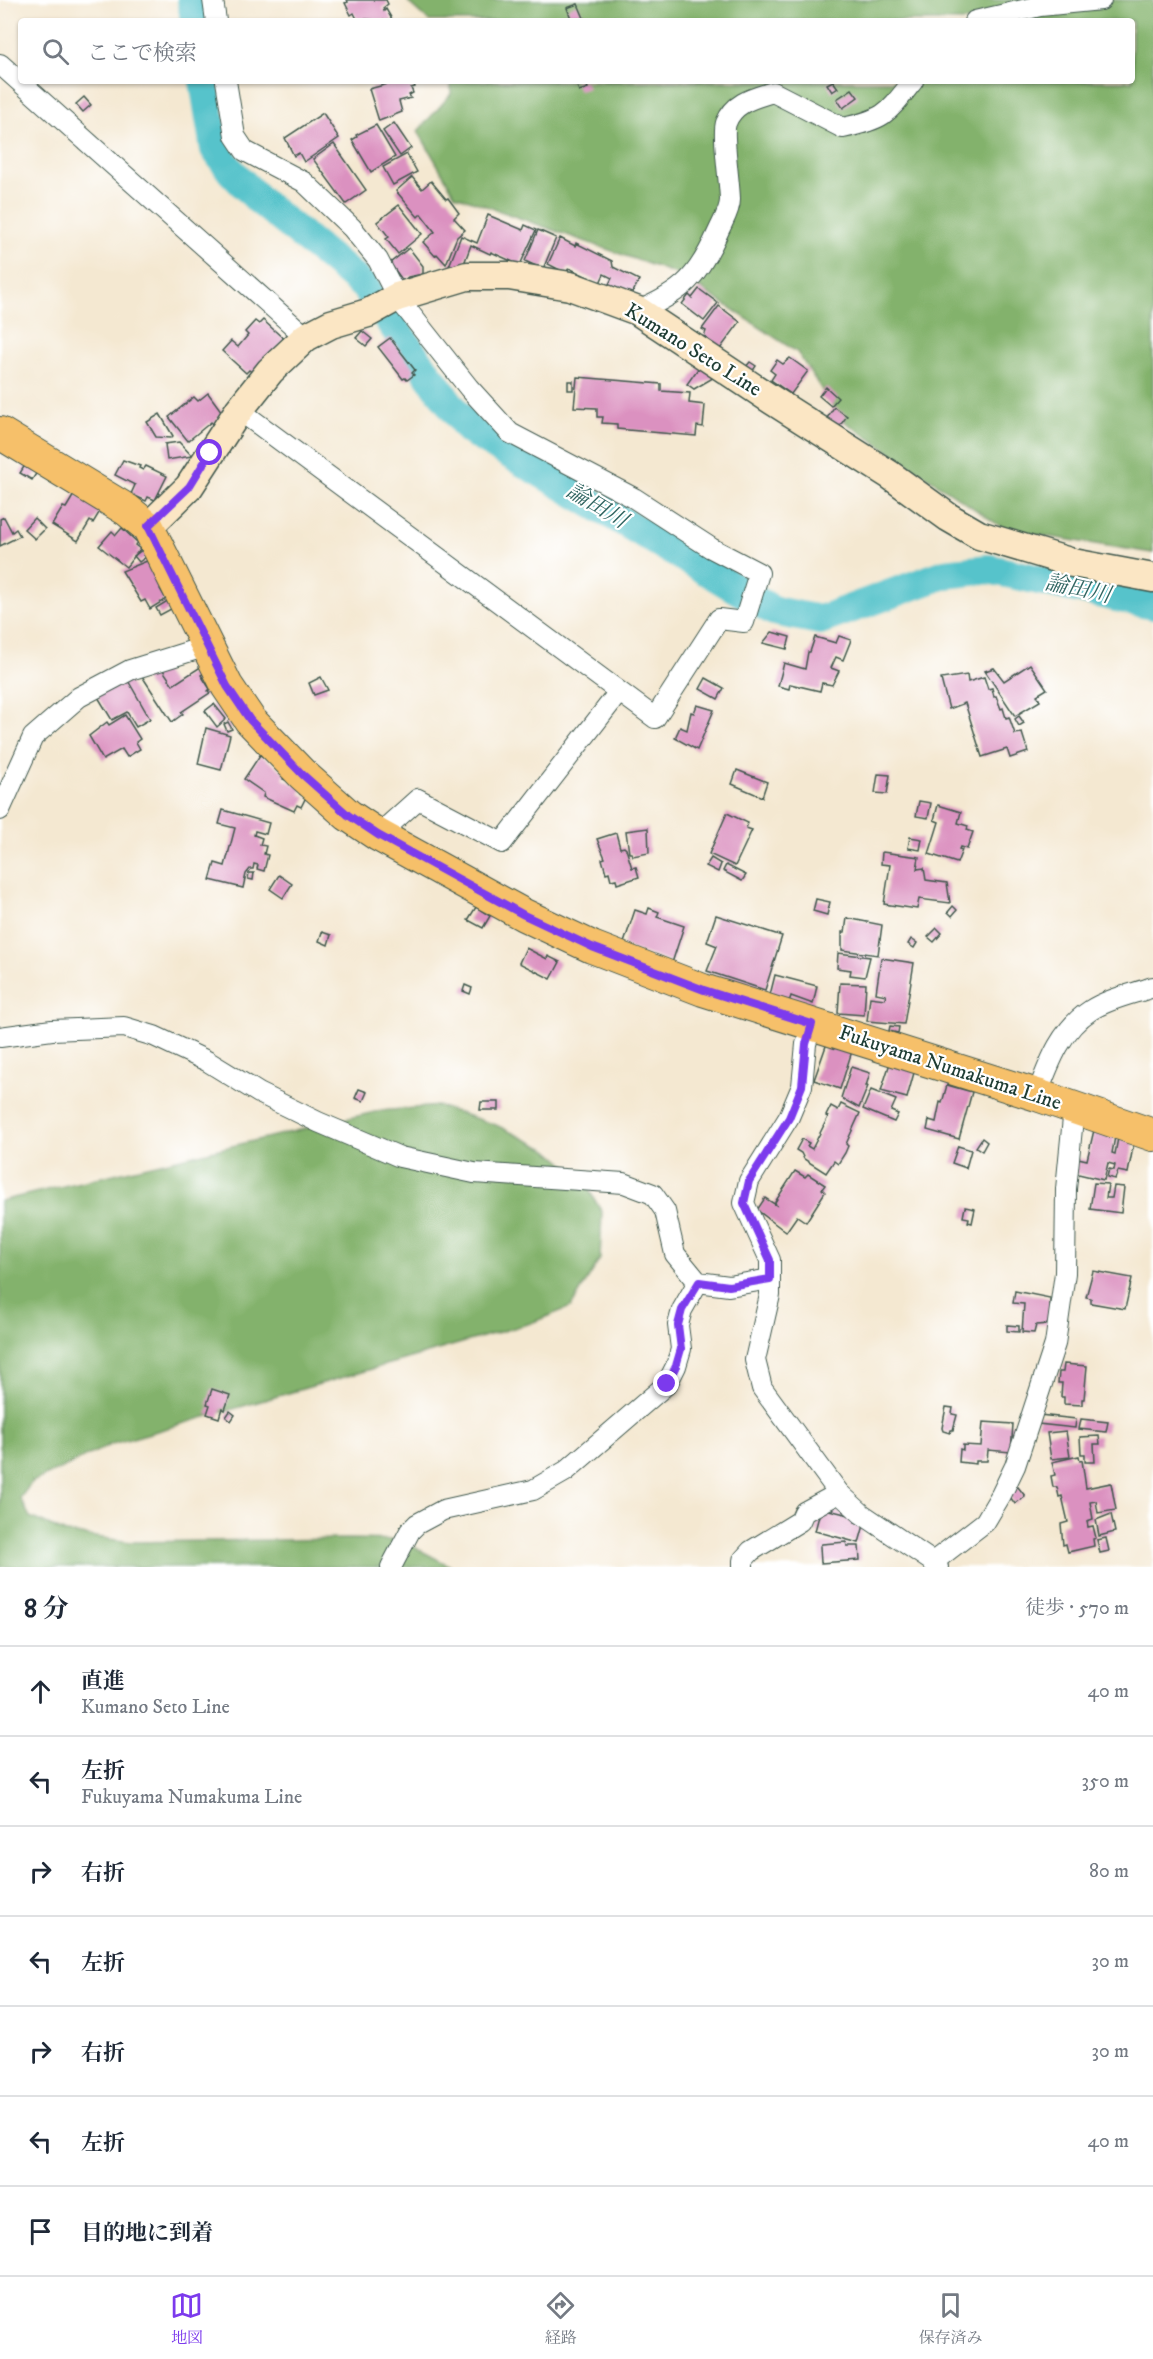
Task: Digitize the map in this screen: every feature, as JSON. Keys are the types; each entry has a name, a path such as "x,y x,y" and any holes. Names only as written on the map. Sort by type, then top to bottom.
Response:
{"main road":[{"name":"Kumano Seto Line","path":"148,526 189,487 239,410 270,371 306,337 331,324 368,313 397,297 467,276 509,276 570,286 638,311 890,475 948,517 980,535 1073,563 1153,578"},
{"name":"Fukuyama Numakuma Line","path":"0,433 127,510 148,526 227,686 250,720 302,774 348,815 378,835 524,915 592,947 704,990 1037,1095 1153,1135"}],"street":[{"path":"213,0 216,18"},
{"path":"988,18 1040,6 1101,0"},
{"path":"0,64 18,80"},
{"path":"22,84 306,337"},
{"path":"226,84 235,136 245,151 303,182 352,228 378,260 397,297 469,388 510,433 634,498 711,548 759,573 744,622 719,619 655,718 239,410"},
{"path":"638,311 666,299 689,281 710,250 730,204 725,124 734,108 746,100 773,92 843,128 873,121 890,110 911,84"},
{"path":"0,810 33,737 79,697 130,670 207,646"},
{"path":"378,835 418,799 502,843 619,692"},
{"path":"1037,1095 1050,1058 1069,1030 1091,1010 1115,999 1153,987"},
{"path":"812,1024 806,1044 802,1086 789,1118 749,1181 744,1203 770,1260 770,1295 755,1360 762,1389 839,1493 862,1514 936,1564 985,1522 1001,1495 1015,1466 1055,1344 1065,1273 1066,1189 1074,1108"},
{"path":"0,1037 52,1030 124,1027 154,1036 207,1061 259,1093 318,1122 400,1157 474,1173 624,1183 653,1194 665,1211 675,1254 699,1282 729,1286 770,1279"},
{"path":"391,1567 410,1531 417,1524 443,1510 532,1490 558,1476 667,1384 681,1349 678,1325 682,1310 699,1282"},
{"path":"743,1567 742,1560 751,1551 800,1521 804,1512 839,1493"}],"green space":[{"path":"408,0 1153,0 1153,553 1006,530 841,419 797,352 682,276 455,195 418,131 451,94 451,84 1135,84 1135,18 426,18"},
{"path":"438,1106 496,1125 548,1150 583,1180 602,1212 600,1259 571,1307 531,1323 112,1444 32,1482 20,1498 30,1517 66,1533 131,1542 401,1540 452,1567 0,1567 0,1201 379,1111"}],"building":[{"path":"347,0 386,0 388,4 383,8 391,18 356,18 354,13 351,15 345,3 348,2"},
{"path":"578,4 584,18 571,18 567,8"},
{"path":"388,84 414,84 415,87 411,88 413,93 409,95 411,98 399,101 402,112 379,121 369,89"},
{"path":"576,84 586,84 588,88 579,91"},
{"path":"827,84 835,84 838,88 832,92"},
{"path":"852,89 858,97 843,108 837,99"},
{"path":"84,97 91,105 83,112 76,104"},
{"path":"323,113 339,138 304,162 299,153 294,156 285,138"},
{"path":"394,123 411,148 400,156 383,131"},
{"path":"376,125 395,157 371,172 352,140 357,137 356,135"},
{"path":"334,144 366,190 346,204 313,159"},
{"path":"407,154 417,172 393,185 383,167"},
{"path":"412,177 422,189 431,181 459,213 454,218 465,230 457,237 446,264 437,254 435,256 423,242 435,232 421,214 418,217 396,191"},
{"path":"399,205 422,234 398,254 386,239 389,237 377,222"},
{"path":"488,215 523,230 525,225 536,230 520,265 471,245 462,269 447,271 461,236 477,243"},
{"path":"538,230 556,238 543,269 525,261"},
{"path":"560,238 575,246 576,243 612,261 613,267 639,280 631,296 607,288 612,278 604,274 600,283 569,268 566,273 548,264"},
{"path":"409,248 423,266 423,274 408,277 403,281 390,263"},
{"path":"699,289 718,303 704,321 682,304 689,295 692,298"},
{"path":"719,306 740,322 720,349 704,337 706,331 702,329"},
{"path":"263,320 285,340 254,374 249,370 246,373 222,351 231,341 238,347 248,335 245,332 255,321 259,324"},
{"path":"362,331 372,339 366,346 356,338"},
{"path":"390,338 415,370 412,373 414,375 407,380 403,379 378,347"},
{"path":"790,358 808,371 791,394 771,380 775,374 770,370 777,360 783,364"},
{"path":"750,362 756,366 752,372 745,368"},
{"path":"702,363 718,375 694,389 687,384"},
{"path":"577,377 661,384 661,391 690,393 689,403 705,405 703,427 697,426 696,436 617,429 617,424 602,423 603,417 597,417 597,408 574,407"},
{"path":"568,381 573,381 573,390 568,390"},
{"path":"826,387 838,398 831,406 819,396"},
{"path":"208,393 222,412 213,425 211,422 188,441 169,417 194,397 198,401"},
{"path":"834,407 847,416 839,427 827,418"},
{"path":"160,414 173,436 171,438 156,437 147,422"},
{"path":"179,442 192,456 167,460 165,444"},
{"path":"123,460 140,466 139,468 143,470 146,466 167,476 155,500 148,497 146,501 131,494 135,485 115,475"},
{"path":"27,462 39,469 32,480 20,473"},
{"path":"75,493 102,508 93,523 90,521 78,541 52,525"},
{"path":"4,517 12,532 16,529 20,536 0,546 0,519"},
{"path":"34,518 45,529 35,539 24,529"},
{"path":"122,528 138,543 135,545 140,549 126,567 99,546 112,531 116,535"},
{"path":"142,550 147,556 139,562 134,556"},
{"path":"147,561 163,587 160,589 166,599 150,609 145,600 141,602 122,571"},
{"path":"169,600 173,608 160,615 156,608"},
{"path":"772,632 790,637 787,649 763,643"},
{"path":"839,636 851,640 843,660 836,657 831,668 839,671 832,685 822,683 820,691 790,684 789,689 778,686 784,663 805,669 808,652 810,652 815,637 836,643"},
{"path":"1030,664 1047,689 1037,695 1040,701 1015,716 985,671 994,668 1004,681"},
{"path":"202,666 206,672 201,675 210,693 181,712 183,714 172,722 138,670 161,667 173,685"},
{"path":"967,675 968,682 984,677 988,689 992,688 994,697 996,696 1001,709 1003,708 1006,718 1009,717 1015,734 1022,733 1028,752 1010,758 1007,749 982,757 965,703 949,709 941,679"},
{"path":"126,677 150,719 136,727 127,712 112,720 95,692"},
{"path":"321,677 328,690 314,695 309,683"},
{"path":"706,678 724,688 718,699 700,689"},
{"path":"214,704 226,719 217,727 205,711"},
{"path":"697,705 714,710 697,750 675,738 680,727 687,730 691,712 694,713"},
{"path":"125,715 140,739 136,742 140,749 127,757 122,749 103,760 89,736 107,722 109,725"},
{"path":"1019,716 1024,723 1019,726 1015,719"},
{"path":"228,722 232,729 227,731 224,724"},
{"path":"206,728 230,735 221,770 198,764"},
{"path":"260,755 286,773 283,779 302,788 300,794 306,797 301,807 297,805 294,811 263,797 264,793 244,779"},
{"path":"737,770 767,782 762,797 732,784"},
{"path":"878,774 890,775 887,794 875,793"},
{"path":"919,801 931,803 928,818 916,816"},
{"path":"938,805 961,812 958,823 968,826 967,830 973,832 967,849 960,847 959,849 962,850 957,863 929,854 939,822 934,820"},
{"path":"223,810 269,823 266,834 255,831 254,835 262,838 260,845 266,846 264,854 268,855 264,871 257,869 258,865 254,864 253,869 246,874 243,888 210,880 215,863 225,866 235,828 219,824"},
{"path":"727,813 748,823 746,828 752,830 735,866 709,854"},
{"path":"648,828 649,853 633,856 629,853 626,831"},
{"path":"616,833 620,848 626,849 632,868 636,867 639,877 617,884 616,879 611,880 609,872 606,873 602,859 605,858 597,839"},
{"path":"910,837 922,839 920,850 908,848"},
{"path":"882,852 919,857 917,869 924,868 926,880 947,883 950,903 919,899 917,909 884,904 890,865 881,864"},
{"path":"711,858 721,864 718,872 706,866"},
{"path":"726,865 746,875 742,881 723,871"},
{"path":"249,873 254,873 253,880 248,879"},
{"path":"279,875 292,884 283,898 270,889"},
{"path":"816,899 830,902 827,915 813,911"},
{"path":"953,906 957,910 952,916 948,912"},
{"path":"476,907 490,916 483,928 468,920"},
{"path":"649,908 659,912 657,917 684,926 672,963 623,946 635,910 647,914"},
{"path":"716,915 782,936 765,990 707,971 717,946 707,942"},
{"path":"847,918 882,925 878,955 842,950 842,932 845,932"},
{"path":"937,928 942,933 934,942 928,937"},
{"path":"322,932 331,935 328,945 319,941"},
{"path":"911,939 917,943 914,948 908,944"},
{"path":"526,948 547,959 548,956 560,962 551,979 519,963"},
{"path":"838,953 870,957 865,977 850,975 851,970 837,968"},
{"path":"881,958 914,963 904,1024 867,1021 870,997 885,999 886,995 876,993"},
{"path":"775,975 817,986 813,1004 791,996 789,1002 770,995"},
{"path":"840,983 866,984 864,1015 838,1013"},
{"path":"465,985 472,988 470,994 463,991"},
{"path":"890,1026 899,1027 898,1033 889,1031"},
{"path":"827,1043 852,1051 840,1089 814,1080"},
{"path":"890,1063 915,1069 907,1098 881,1091"},
{"path":"851,1067 870,1073 866,1086 868,1086 859,1108 841,1098"},
{"path":"947,1085 972,1092 959,1139 927,1130 929,1120 936,1122 940,1102 942,1103"},
{"path":"359,1089 367,1092 363,1101 355,1098"},
{"path":"871,1090 896,1100 891,1111 898,1114 894,1122 863,1109"},
{"path":"481,1102 499,1102 499,1110 480,1110"},
{"path":"841,1104 860,1113 846,1144 848,1146 845,1153 838,1164 834,1161 826,1173 804,1159 796,1150 802,1139 809,1143 807,1146 812,1149 831,1106 838,1110"},
{"path":"1094,1130 1115,1137 1112,1153 1115,1154 1118,1138 1134,1142 1128,1173 1118,1171 1115,1179 1107,1177 1109,1169 1114,1170 1115,1165 1108,1163 1104,1180 1074,1173 1078,1158 1087,1160"},
{"path":"982,1138 987,1142 982,1151 976,1147"},
{"path":"958,1146 971,1150 966,1168 952,1163"},
{"path":"795,1171 805,1177 808,1174 825,1185 822,1189 825,1192 806,1222 797,1216 786,1232 757,1210 765,1198 776,1205 775,1202"},
{"path":"1094,1183 1108,1184 1106,1198 1112,1198 1114,1186 1124,1187 1121,1213 1090,1209"},
{"path":"965,1207 975,1209 972,1223 968,1222 969,1218 963,1217"},
{"path":"1093,1271 1132,1278 1125,1309 1091,1303 1091,1298 1086,1297"},
{"path":"1015,1291 1050,1298 1050,1324 1036,1325 1034,1333 1022,1332 1024,1304 1013,1303"},
{"path":"1007,1325 1019,1326 1019,1332 1007,1331"},
{"path":"1064,1364 1087,1366 1082,1405 1064,1404 1064,1397 1061,1397 1062,1383 1058,1383 1059,1372 1063,1372"},
{"path":"212,1389 230,1395 225,1410 222,1408 219,1418 207,1414 210,1405 207,1404"},
{"path":"946,1407 953,1408 952,1414 957,1415 950,1433 943,1431 942,1428"},
{"path":"230,1411 235,1415 231,1421 226,1417"},
{"path":"1039,1415 1076,1419 1075,1428 1038,1424"},
{"path":"1081,1419 1108,1422 1106,1432 1079,1429"},
{"path":"983,1422 1013,1424 1011,1452 988,1450 987,1461 976,1461 976,1464 959,1462 960,1449 963,1450 963,1445 981,1446"},
{"path":"1066,1431 1070,1457 1051,1459 1047,1433"},
{"path":"1099,1436 1100,1444 1094,1444 1095,1462 1085,1462 1085,1454 1081,1454 1080,1437"},
{"path":"1079,1456 1080,1461 1082,1460 1086,1488 1111,1483 1116,1510 1098,1513 1096,1501 1090,1502 1093,1519 1087,1521 1088,1527 1093,1526 1096,1538 1093,1539 1094,1546 1068,1552 1066,1544 1063,1545 1061,1524 1068,1522 1062,1496 1059,1497 1057,1487 1053,1487 1051,1476 1055,1475 1052,1462"},
{"path":"1018,1487 1025,1496 1015,1504 1008,1494"},
{"path":"821,1508 857,1517 855,1522 864,1525 859,1543 815,1531"},
{"path":"1111,1514 1115,1532 1099,1536 1096,1520"},
{"path":"1106,1538 1109,1551 1100,1553 1097,1540"},
{"path":"846,1542 847,1546 859,1546 860,1560 821,1563 820,1546 822,1544"}],"waterway":[{"name":"論田川","path":"192,0 195,18"},
{"name":"論田川","path":"204,84 215,149 231,171 260,201 364,286 469,430 774,611 820,620 945,574 989,569 1153,605"}],"route":[{"path":"210,453 189,487 148,526 227,686 250,720 302,774 348,815 378,835 524,915 592,947 704,990 812,1024 806,1044 802,1086 789,1118 749,1181 744,1203 770,1260 770,1279 729,1286 699,1282 682,1310 678,1325 681,1349 667,1384"}]}
